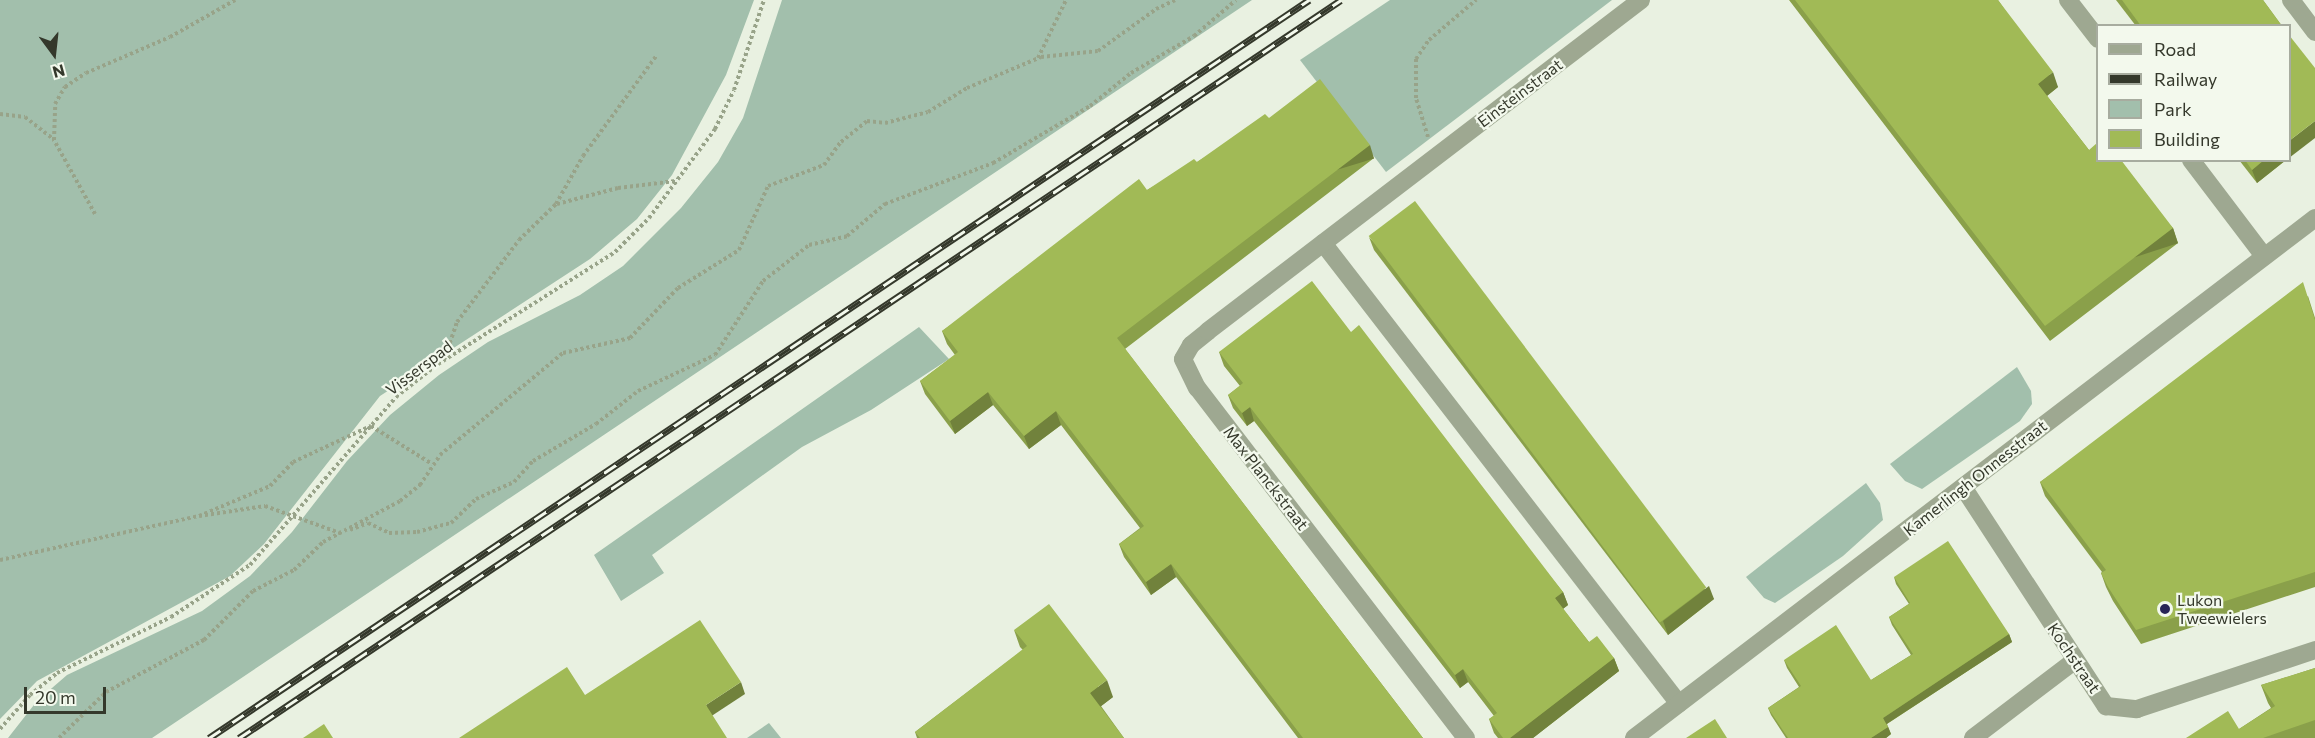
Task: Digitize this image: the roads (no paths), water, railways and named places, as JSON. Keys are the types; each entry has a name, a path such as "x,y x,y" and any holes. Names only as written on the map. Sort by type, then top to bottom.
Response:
{"street":[{"name":"Einsteinstraat","path":"1398,185 1641,0"},
{"path":"2068,0 2096,38"},
{"path":"2291,0 2315,32"},
{"path":"2193,162 2264,256"},
{"name":"Max Planckstraat","path":"1398,185 1191,345 1183,359 1184,368 1466,738"},
{"name":"Kamerlingh Onnesstraat","path":"1634,738 2315,218"},
{"path":"1323,243 1679,704"},
{"name":"Kochstraat","path":"1963,487 2074,661 2106,706 2137,709 2315,650"},
{"path":"1973,738 2074,661"}],"railway":[{"path":"209,738 1309,0"},
{"path":"239,738 1341,0"}],"place":[{"name":"Lukon Tweewielers","path":"2165,609"}]}
